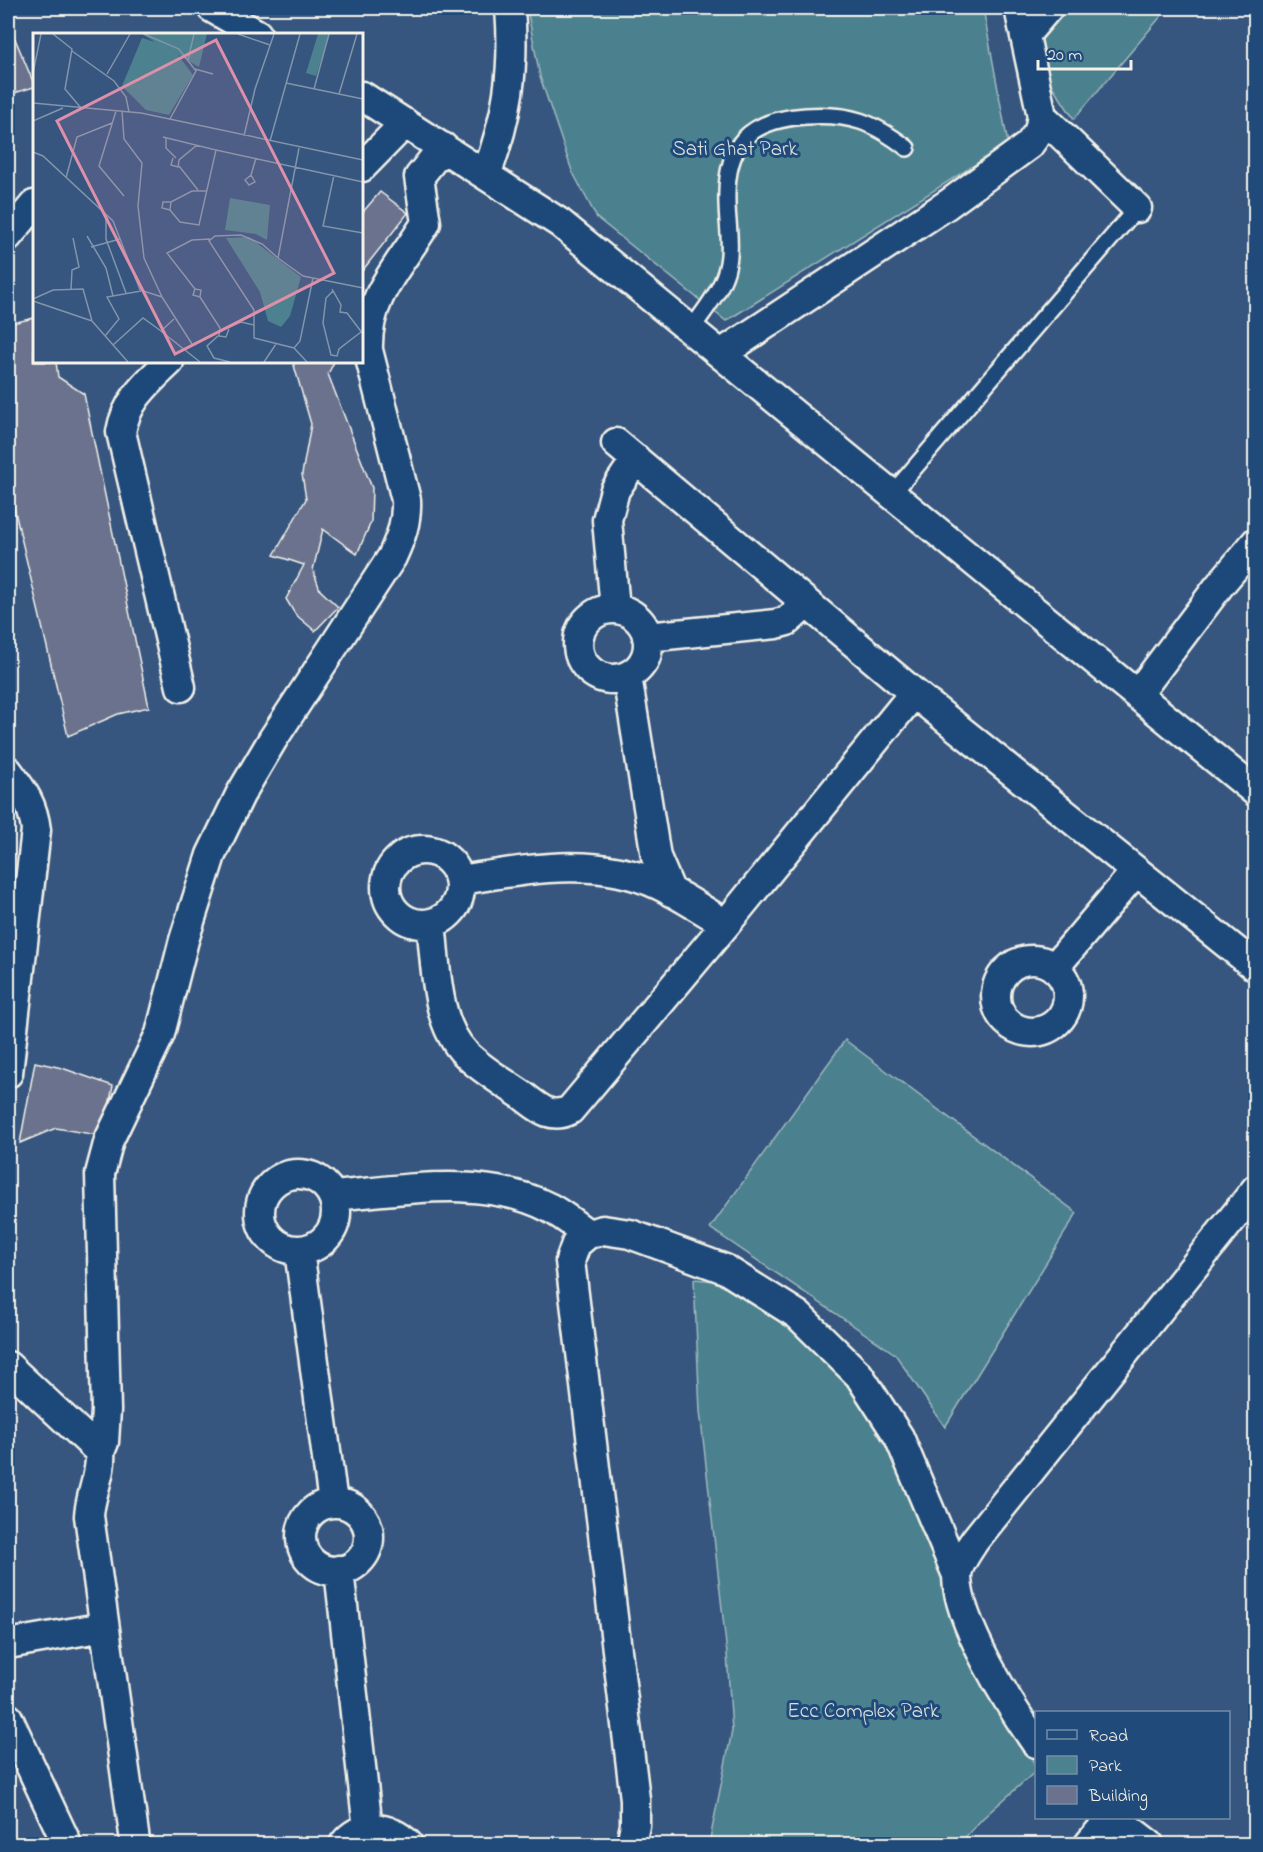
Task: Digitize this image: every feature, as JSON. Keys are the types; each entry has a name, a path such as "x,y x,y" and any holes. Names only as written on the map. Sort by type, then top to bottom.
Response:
{"street":[{"path":"212,8 255,33"},
{"path":"486,175 507,111 512,69 510,8"},
{"path":"721,354 948,204 1029,145 1039,131 1042,116 1019,8"},
{"path":"1025,35 1048,8"},
{"path":"363,97 560,223 1256,792"},
{"path":"1042,116 1137,208"},
{"path":"363,166 405,123"},
{"path":"135,1841 89,1516 90,1497 102,1465 100,1452 104,1442 106,1410 100,1174 109,1140 160,1034 184,940 211,855 240,795 273,739 392,557 402,534 407,516 406,500 368,350 367,329 379,294 426,223 420,177 443,147"},
{"path":"8,236 33,207"},
{"path":"168,363 132,401 123,417 121,432 181,687"},
{"path":"615,609 607,520 626,451 914,693 1256,967"},
{"path":"1137,695 1256,542"},
{"path":"647,637 776,624 787,621 807,603"},
{"path":"615,609 635,617 647,637 644,660 627,676 616,679 593,672 585,664 580,653 580,632 586,622 594,615 615,609"},
{"path":"627,676 656,857 671,892"},
{"path":"430,923 444,1018 450,1034 465,1053 546,1112 553,1115 570,1110 726,924 914,693"},
{"path":"8,771 27,795 34,812 36,830 15,946 8,1073"},
{"path":"425,850 448,859 460,880 457,903 450,913 430,923 417,923 396,911 387,889 393,866 402,857 425,850"},
{"path":"460,880 565,866 595,867 628,874 671,892 726,924"},
{"path":"1054,968 1136,871"},
{"path":"290,1174 303,1174 326,1186 333,1196 336,1207 333,1228 319,1244 299,1250 278,1245 262,1224 260,1212 262,1199 268,1188 290,1174"},
{"path":"333,1196 471,1187 510,1194 549,1208 588,1234"},
{"path":"957,1575 975,1540 1256,1189"},
{"path":"631,1845 635,1825 635,1799 570,1261 576,1244 588,1234 603,1230 630,1234 725,1269 798,1314 859,1375 899,1437 957,1575 961,1599 982,1651 1005,1699 1035,1742"},
{"path":"299,1250 333,1503"},
{"path":"8,1366 100,1452"},
{"path":"333,1503 350,1506 359,1513 369,1532 369,1543 358,1561 339,1570 316,1565 308,1557 300,1536 309,1515 318,1507 333,1503"},
{"path":"339,1570 368,1829"},
{"path":"8,1644 104,1627"},
{"path":"8,1718 67,1845"},
{"path":"1089,1845 1112,1819"},
{"path":"1114,1819 1149,1845"},
{"path":"344,1845 349,1838 368,1829 388,1831 399,1836 408,1845"}],"lane":[{"path":"691,330 720,288 728,263 729,167 736,147 749,132 767,122 793,117 847,117 871,123 908,148"},
{"path":"891,494 1137,208"}],"green space":[{"name":"Sati Ghat Park","path":"527,8 983,8 1008,144 726,321 597,218 572,171 540,77"},
{"path":"1001,8 1168,8 1074,119"},
{"path":"845,1040 1077,1213 945,1427 895,1354 710,1228"},
{"name":"Ecc Complex Park","path":"694,1279 728,1282 872,1383 965,1617 1035,1766 1035,1772 983,1818 959,1844 709,1844 732,1731 727,1654 700,1411"}],"building":[{"path":"8,22 33,82 33,87 8,95"},
{"path":"380,192 408,213 363,270 363,212"},
{"path":"33,318 33,363 56,363 58,377 84,394 149,707 118,714 68,736 8,482 8,324"},
{"path":"293,363 334,363 328,374 372,488 371,522 357,554 323,529 313,570 320,590 338,607 315,631 295,614 286,599 304,565 274,555 306,499 302,474 311,424"},
{"path":"35,1062 62,1068 113,1086 107,1116 97,1135 56,1128 20,1143"}]}
